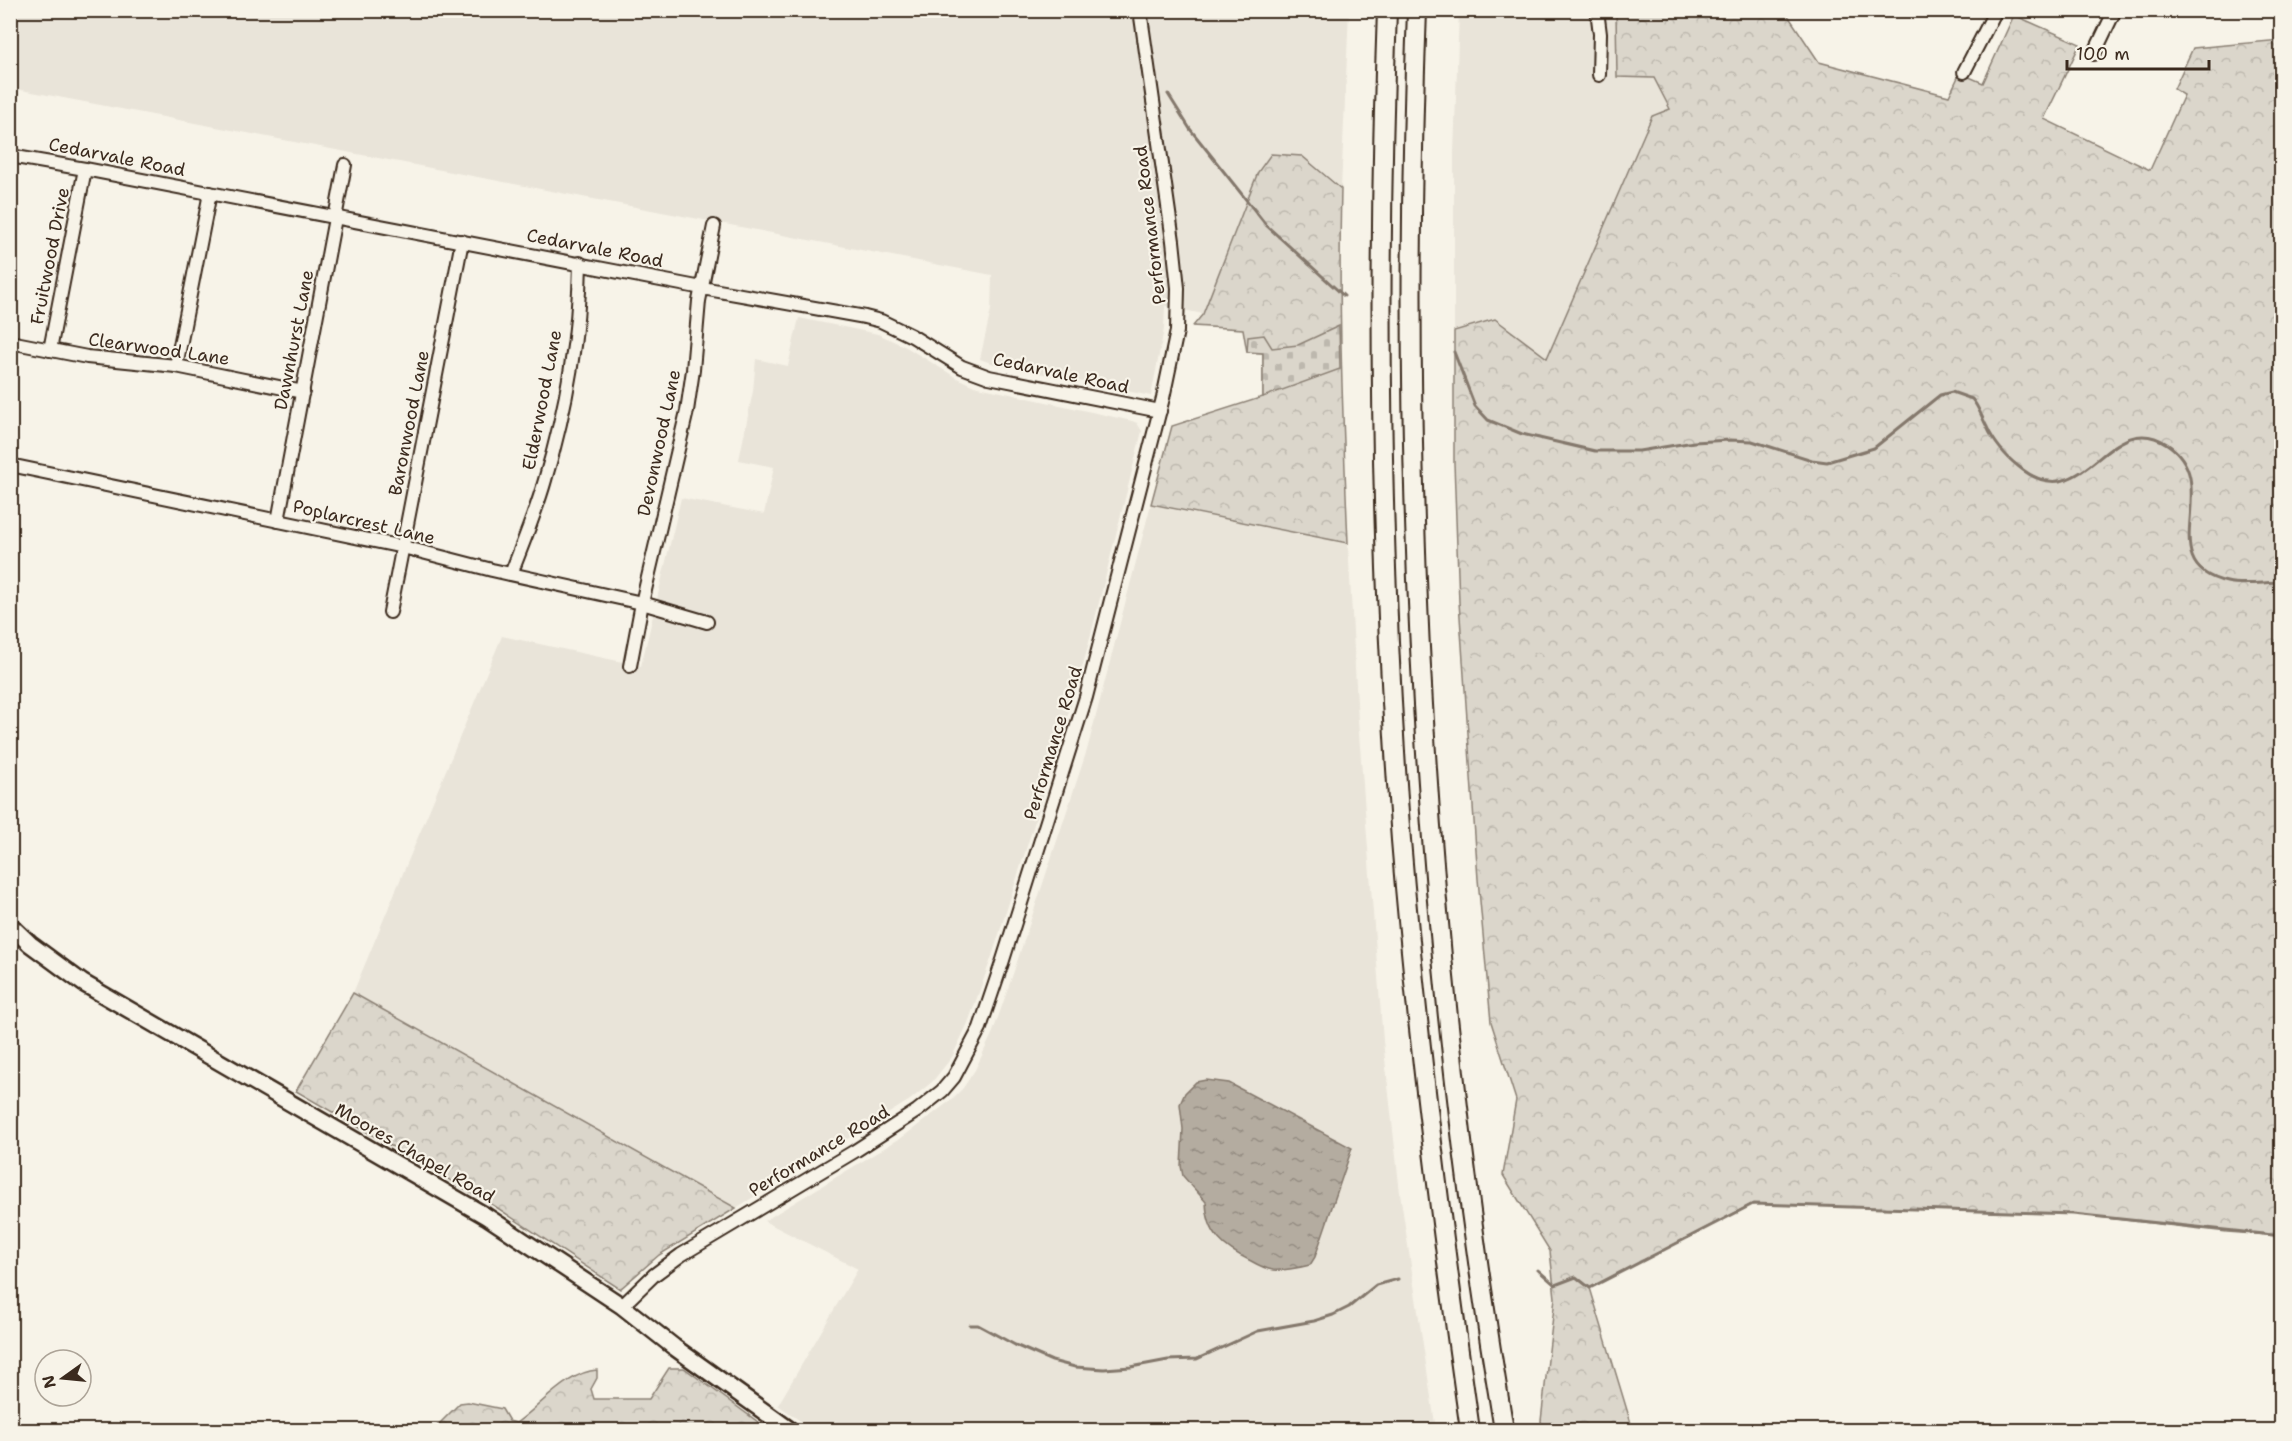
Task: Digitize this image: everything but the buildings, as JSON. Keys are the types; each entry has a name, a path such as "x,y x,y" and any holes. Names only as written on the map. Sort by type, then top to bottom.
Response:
{"highway":[{"path":"1387,10 1382,185 1381,341 1389,641 1401,839 1414,988 1438,1207 1470,1431"},
{"path":"1417,10 1413,116 1411,314 1419,645 1426,764 1448,1029 1463,1158 1479,1287 1504,1431"}],"main road":[{"name":"Moores Chapel Road","path":"10,925 30,944 83,983 486,1216 622,1305 674,1347 790,1431"}],"street":[{"name":"Performance Road","path":"622,1305 654,1275 681,1256 917,1111 949,1084 963,1064 980,1028 1067,762 1106,624 1160,411 1177,332 1178,288 1140,10"},
{"path":"1597,10 1600,34 1599,75"},
{"path":"1964,72 1996,10"},
{"path":"2094,54 2115,10"},
{"name":"Cedarvale Road","path":"10,156 865,317 881,321 912,336 962,367 989,377 1160,411"},
{"name":"Dawnhurst Lane","path":"278,521 345,165"},
{"name":"Fruitwood Drive","path":"50,350 85,169"},
{"path":"176,366 210,193"},
{"name":"Devonwood Lane","path":"630,666 642,603 687,411 702,288 714,226"},
{"name":"Baronwood Lane","path":"390,612 462,241"},
{"name":"Elderwood Lane","path":"511,574 539,499 557,436 572,351 580,263"},
{"name":"Clearwood Lane","path":"10,342 87,357 176,366 303,392"},
{"name":"Poplarcrest Lane","path":"10,465 403,547 642,603 707,622"}],"shaded area":[{"path":"10,11 1349,11 1341,189 1302,156 1271,154 1258,172 1203,314 1165,306 1164,329 1151,396 994,364 980,359 991,310 992,275 11,88"},
{"path":"1459,11 1616,11 1617,77 1654,78 1670,109 1652,116 1546,359 1495,319 1454,331 1454,153"},
{"path":"799,318 878,334 906,347 974,386 1132,421 1137,423 1142,431 1086,654 1056,755 992,956 968,1023 952,1057 932,1082 910,1100 736,1208 353,993 502,636 641,666 681,498 764,514 774,467 739,460 753,391 756,359 788,366"},
{"path":"1151,504 1348,543 1358,721 1383,1041 1400,1193 1436,1430 813,1430 778,1405 858,1269 764,1221 904,1136 950,1101 963,1088 975,1070 993,1032 1087,750"}],"green space":[{"path":"1616,11 1785,11 1819,62 1949,96 1960,73 1983,83 2014,15 2080,44 2044,119 2150,170 2184,95 2174,89 2193,48 2281,40 2281,1236 2073,1214 1752,1204 1590,1288 1633,1430 1543,1430 1541,1421 1555,1298 1550,1251 1503,1175 1516,1100 1491,1022 1478,879 1459,602 1454,463 1454,331 1495,319 1547,358 1652,116 1670,109 1654,78 1617,77"},
{"path":"1271,154 1302,156 1341,189 1341,322 1348,543 1151,504 1172,426 1263,397 1263,353 1247,352 1243,329 1193,326 1203,314 1258,172"},
{"path":"1339,326 1340,369 1263,397 1263,353 1247,352 1248,337 1264,335 1272,348 1298,345"},
{"path":"353,993 736,1208 659,1255 620,1289 493,1205 296,1091"},
{"path":"669,1368 684,1368 769,1430 433,1430 460,1403 468,1402 502,1409 509,1421 516,1423 565,1383 576,1376 597,1370 597,1378 591,1389 594,1399 649,1399"}],"water":[{"path":"1206,1080 1229,1083 1352,1148 1315,1257 1310,1265 1283,1270 1268,1269 1233,1251 1214,1232 1207,1213 1206,1202 1183,1176 1181,1166 1183,1129 1180,1104 1185,1093 1196,1082"}],"waterway":[{"path":"1168,94 1190,129 1267,226 1344,296"},
{"path":"1454,352 1475,406 1488,420 1522,434 1595,451 1639,451 1694,442 1752,441 1812,460 1827,462 1874,448 1940,395 1952,392 1972,399 1993,438 2004,453 2018,466 2041,480 2061,481 2079,473 2128,439 2146,436 2167,444 2183,460 2190,480 2189,541 2193,559 2204,573 2233,583 2282,582"},
{"path":"1538,1270 1555,1285 1576,1277 1590,1288 1753,1204 2073,1214 2282,1236"},
{"path":"970,1325 978,1325 1052,1361 1075,1367 1104,1369 1131,1367 1168,1360 1197,1359 1258,1331 1314,1321 1333,1315 1349,1307 1376,1285 1398,1279"}]}
